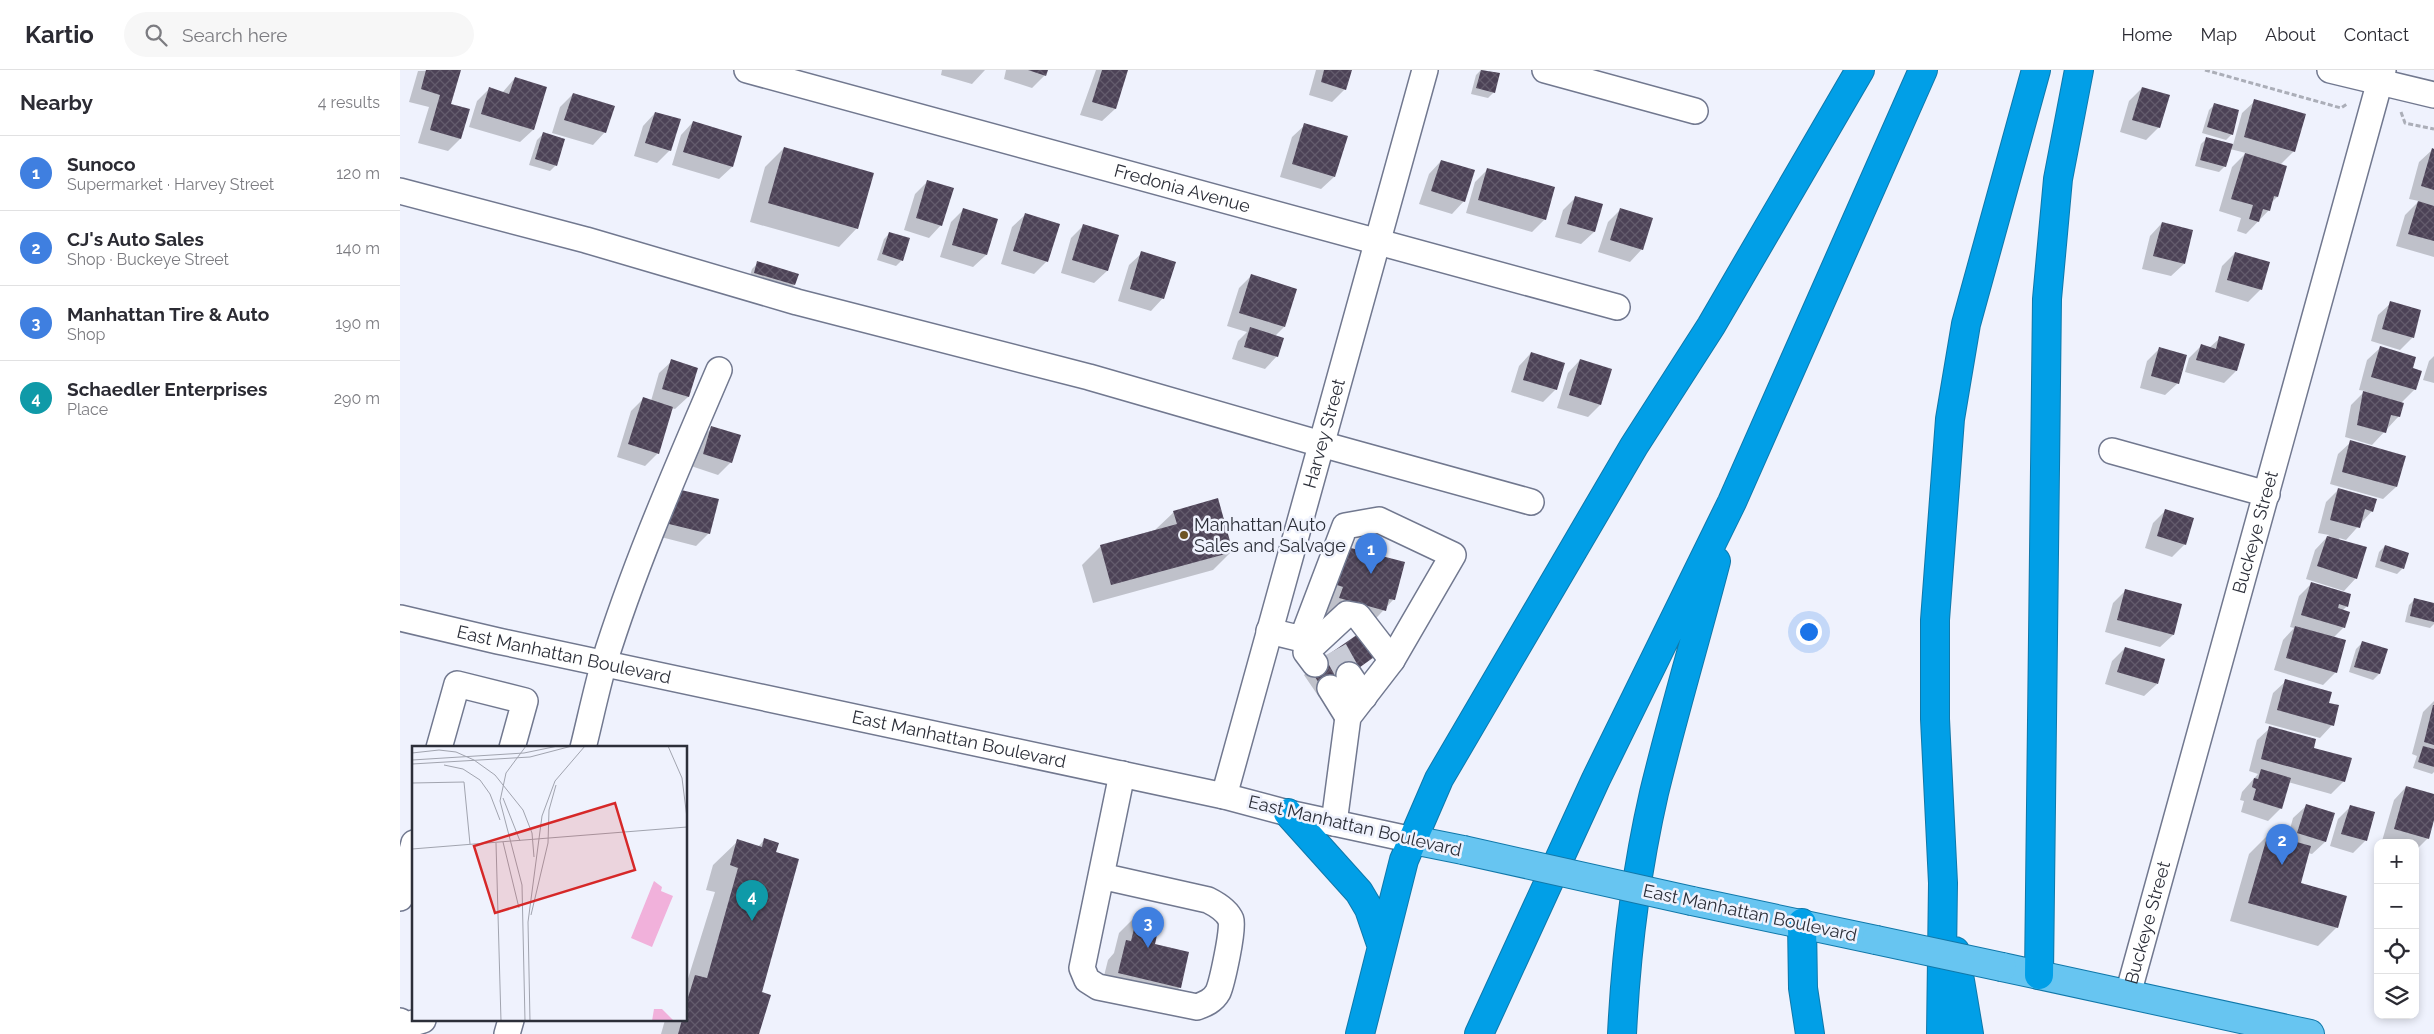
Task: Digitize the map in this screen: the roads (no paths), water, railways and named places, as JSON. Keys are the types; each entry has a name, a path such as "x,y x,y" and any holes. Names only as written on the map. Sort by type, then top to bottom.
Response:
{"highway":[{"path":"1360,1034 1397,883 1432,794 1634,446 1711,326 1860,70"},
{"path":"1479,1034 1596,779 1732,502 1923,70"},
{"path":"1941,1034 1943,883 1935,719 1935,620 1950,419 1966,324 2036,70"},
{"path":"2039,975 2047,299 2058,179 2079,70"},
{"path":"1622,1034 1625,972 1633,907 1654,794 1732,502"},
{"path":"1288,812 1358,892 1369,908 1382,947"},
{"path":"1943,883 1969,1034"},
{"path":"1802,923 1803,988 1810,1034"}],"main road":[{"name":"East Manhattan Boulevard","path":"1413,840 2128,994 2270,1030 2310,1034"}],"street":[{"name":"Fredonia Avenue","path":"747,70 1377,243 1618,307"},
{"name":"Harvey Street","path":"1224,796 1425,70"},
{"path":"1545,70 1695,111"},
{"path":"2330,70 2381,77 2434,95"},
{"name":"Buckeye Street","path":"2128,994 2381,77"},
{"path":"400,191 586,240 797,302 1089,377 1531,502"},
{"path":"583,746 604,663 667,493 719,370"},
{"path":"2112,451 2267,494"},
{"path":"1269,630 1302,639 1345,526 1379,520 1453,556 1392,660 1348,717"},
{"path":"1290,555 1328,568"},
{"path":"1312,614 1325,650 1347,614 1358,616 1392,660"},
{"name":"East Manhattan Boulevard","path":"400,618 1224,796 1413,840"},
{"path":"1334,823 1348,717 1340,681 1364,697"},
{"path":"440,746 457,684 525,701 513,746"},
{"path":"1101,876 1208,900 1220,906 1231,919 1231,934 1218,992 1209,1003 1196,1007 1098,987 1087,980 1082,968 1122,774"},
{"path":"400,898 412,851"}],"tunnel":[{"path":"1335,650 1349,675"}],"place":[{"name":"Manhattan Auto Sales and Salvage","path":"1184,535"},
{"name":"Sunoco","path":"1371,574"},
{"name":"CJ's Auto Sales","path":"2282,865"},
{"name":"Schaedler Enterprises","path":"752,921"},
{"name":"Manhattan Tire & Auto","path":"1148,948"}]}
